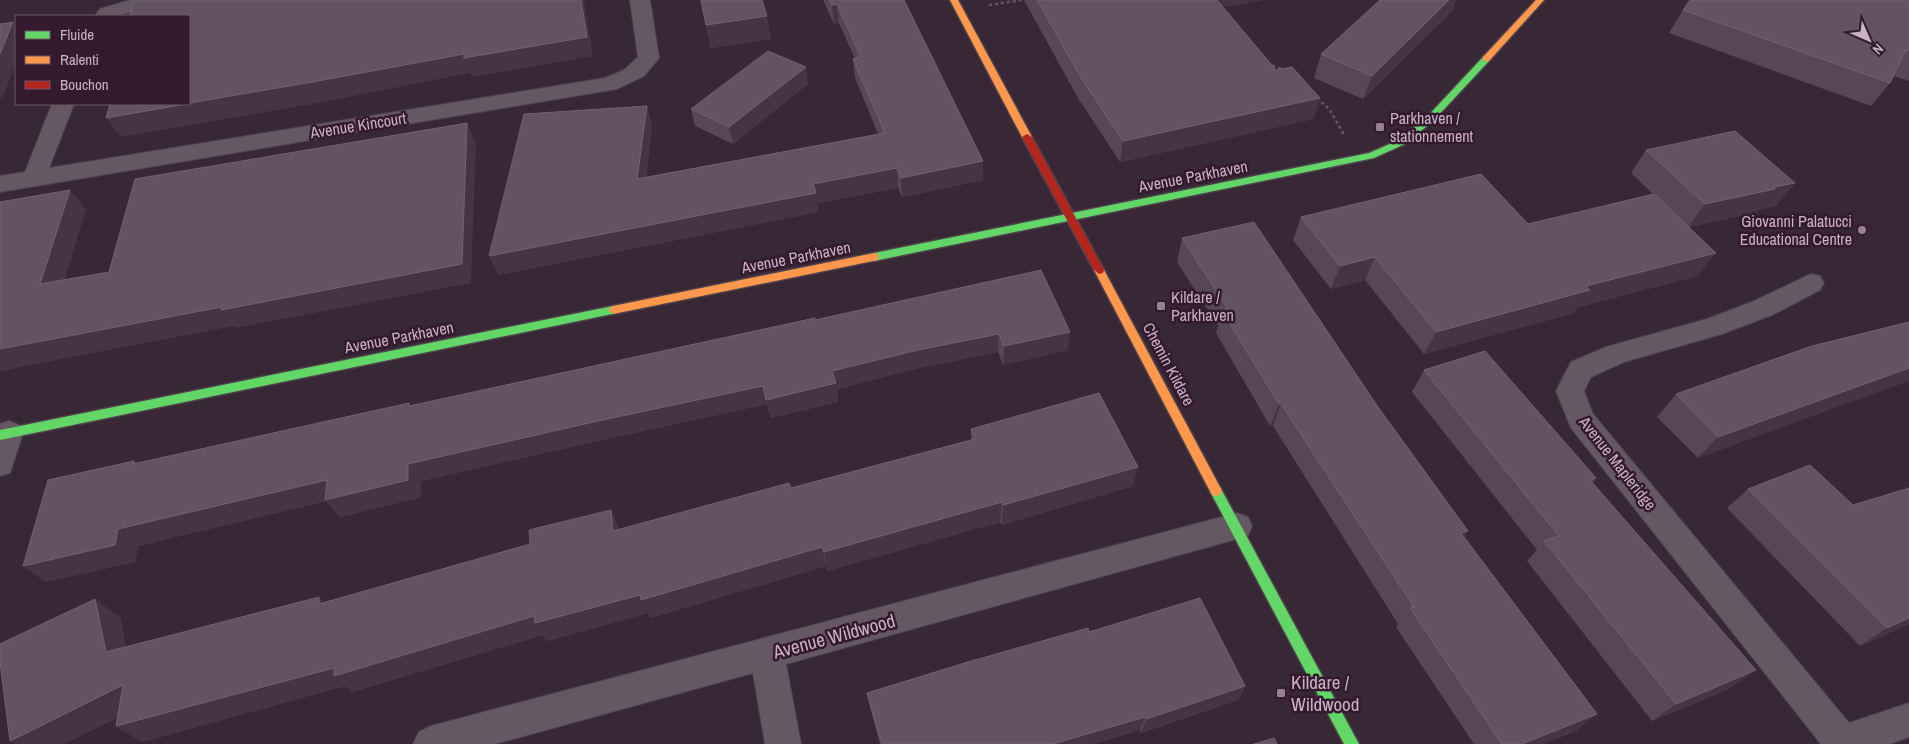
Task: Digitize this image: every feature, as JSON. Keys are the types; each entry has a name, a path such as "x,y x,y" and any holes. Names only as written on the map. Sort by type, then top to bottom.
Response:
{"street":[{"path":"105,15 152,0"},
{"name":"Avenue Kincourt","path":"0,184 609,84 640,70 649,58 640,0"},
{"name":"Chemin Kildare","path":"954,0 1072,217 1352,744"},
{"name":"Avenue Parkhaven","path":"5,434 1358,160 1393,147 1430,120 1540,0"},
{"path":"34,178 63,105"},
{"name":"Avenue Mapleridge","path":"1811,283 1764,308 1713,327 1616,354 1581,370 1570,391 1580,420 1841,743"},
{"path":"0,464 5,434"},
{"name":"Avenue Wildwood","path":"431,744 1237,526"},
{"path":"767,654 784,744"},
{"path":"1841,743 1909,720"}],"path":[{"path":"989,5 1022,0"},
{"path":"1260,60 1285,70"},
{"path":"1311,93 1330,110 1358,160"}],"building":[{"path":"134,0 581,0 587,37 464,58 464,54 190,103 190,15 130,15"},
{"path":"701,0 762,0 767,16 706,25"},
{"path":"829,0 904,0 983,161 901,178 897,168 813,184 816,193 489,256 524,114 647,106 637,179 885,133 853,59 861,57 837,4 832,5"},
{"path":"1037,0 1217,0 1276,70 1292,67 1320,98 1123,141 1080,76"},
{"path":"1380,0 1449,0 1372,76 1321,54"},
{"path":"1690,0 1909,0 1909,51 1906,50 1890,83 1683,10"},
{"path":"13,22 0,54 0,24"},
{"path":"768,51 806,67 729,127 691,109"},
{"path":"110,105 181,105 106,118"},
{"path":"467,123 462,264 221,310 222,307 0,349 0,202 70,190 40,284 109,272 135,179"},
{"path":"1735,131 1795,183 1705,204 1646,150"},
{"path":"1481,174 1528,224 1654,194 1716,253 1586,286 1590,290 1436,332 1375,257 1340,266 1301,217"},
{"path":"1254,222 1378,407 1468,531 1461,533 1597,714 1522,744 1502,744 1410,608 1414,607 1281,404 1279,404 1222,311 1228,309 1182,238"},
{"path":"1041,270 1070,332 1004,346 999,334 918,350 832,371 836,383 766,400 763,386 598,421 408,464 408,480 325,500 327,480 118,529 115,545 23,566 48,480 134,461 133,464 409,403 409,406"},
{"path":"1909,322 1909,368 1718,437 1676,394 1812,346"},
{"path":"1485,351 1596,478 1590,480 1756,670 1676,704 1544,541 1559,536 1424,370"},
{"path":"1099,393 1138,467 1003,505 1002,502 824,552 822,547 641,600 640,595 535,623 534,616 334,676 334,668 116,726 123,685 10,741 0,662 0,644 95,599 106,652 319,597 319,604 530,544 529,530 611,510 613,531 789,483 791,488 975,439 971,429"},
{"path":"1810,465 1853,505 1909,488 1909,618 1887,628 1748,489"},
{"path":"1200,598 1245,686 1146,719 1145,717 1053,744 882,744 867,693 1088,628 1089,632"},
{"path":"1274,738 1277,744 1254,744"}],"traffic: fast":[{"path":"874,257 1371,156 1402,142 1430,119 1486,59"},
{"path":"0,435 613,310"},
{"path":"1216,491 1352,744"}],"traffic: slow":[{"path":"954,0 1027,137"},
{"path":"1486,59 1540,0"},
{"path":"613,310 874,257"},
{"path":"1099,270 1216,491"}],"traffic: jam":[{"path":"1027,137 1099,270"}],"place":[{"name":"Parkhaven / stationnement","path":"1380,127"},
{"name":"Giovanni Palatucci Educational Centre","path":"1862,230"},
{"name":"Kildare / Parkhaven","path":"1161,306"},
{"name":"Kildare / Wildwood","path":"1281,693"}]}
